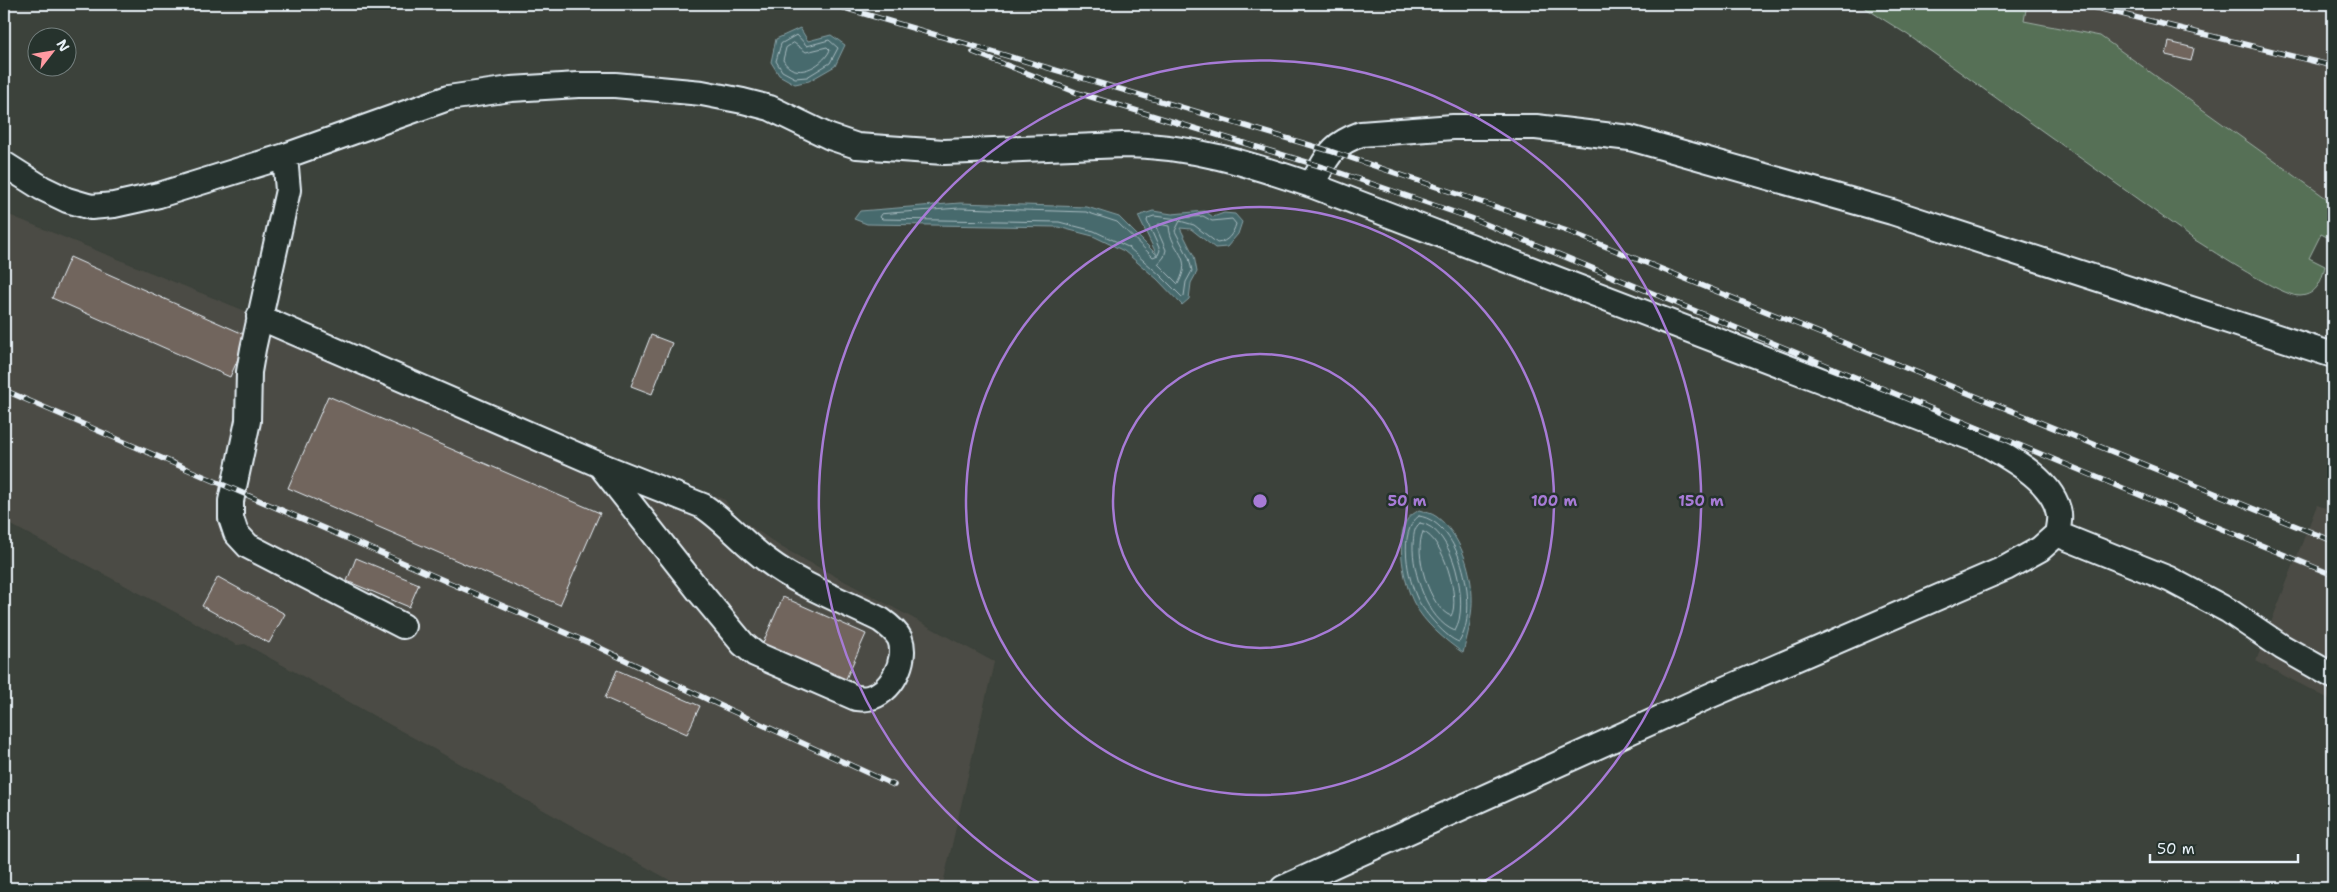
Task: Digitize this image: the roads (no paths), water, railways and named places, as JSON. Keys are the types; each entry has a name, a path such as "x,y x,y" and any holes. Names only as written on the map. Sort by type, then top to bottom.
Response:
{"street":[{"path":"4,164 42,188 68,200 91,207 137,202 284,156 448,98 512,88 615,85 702,93 752,103 770,108 830,137 856,146 944,152 1151,145 1187,150 1229,159 1311,186 1982,442 2033,473 2049,492 2059,514 2057,534 2040,549 2006,568 1707,697 1284,888"},
{"path":"1311,186 1330,151 1347,139 1361,134 1453,127 1536,127 1630,138 1892,212 2333,354"},
{"path":"284,156 288,190 249,372 248,421 231,502 231,518 236,533 248,546 403,626"},
{"path":"260,317 600,465 703,506 717,515 747,545 790,576 881,620 892,628 899,638 903,651 895,677 881,692 869,698 856,698 755,654 743,644 699,591 600,465"},
{"path":"2057,534 2169,579 2229,611 2282,647 2333,676"}],"water":[{"path":"800,28 808,41 831,35 845,45 835,66 809,81 795,84 779,75 771,62 776,39"},
{"path":"960,203 1087,207 1119,217 1157,255 1138,216 1153,211 1172,214 1205,211 1213,217 1224,213 1235,214 1242,222 1238,234 1227,247 1215,248 1191,229 1180,228 1194,256 1197,272 1191,283 1189,299 1182,305 1157,279 1124,251 1093,236 1058,227 867,224 854,219 860,211"},
{"path":"1419,510 1435,516 1454,536 1461,548 1470,575 1472,602 1470,625 1463,653 1429,624 1418,610 1410,595 1402,561 1403,528 1407,520"}],"railway":[{"path":"831,4 1330,151 1570,232 2333,541"},
{"path":"2081,4 2333,66"},
{"path":"973,52 1078,93 1323,167 1471,218 2333,575"},
{"path":"4,390 596,646 894,785"}]}
